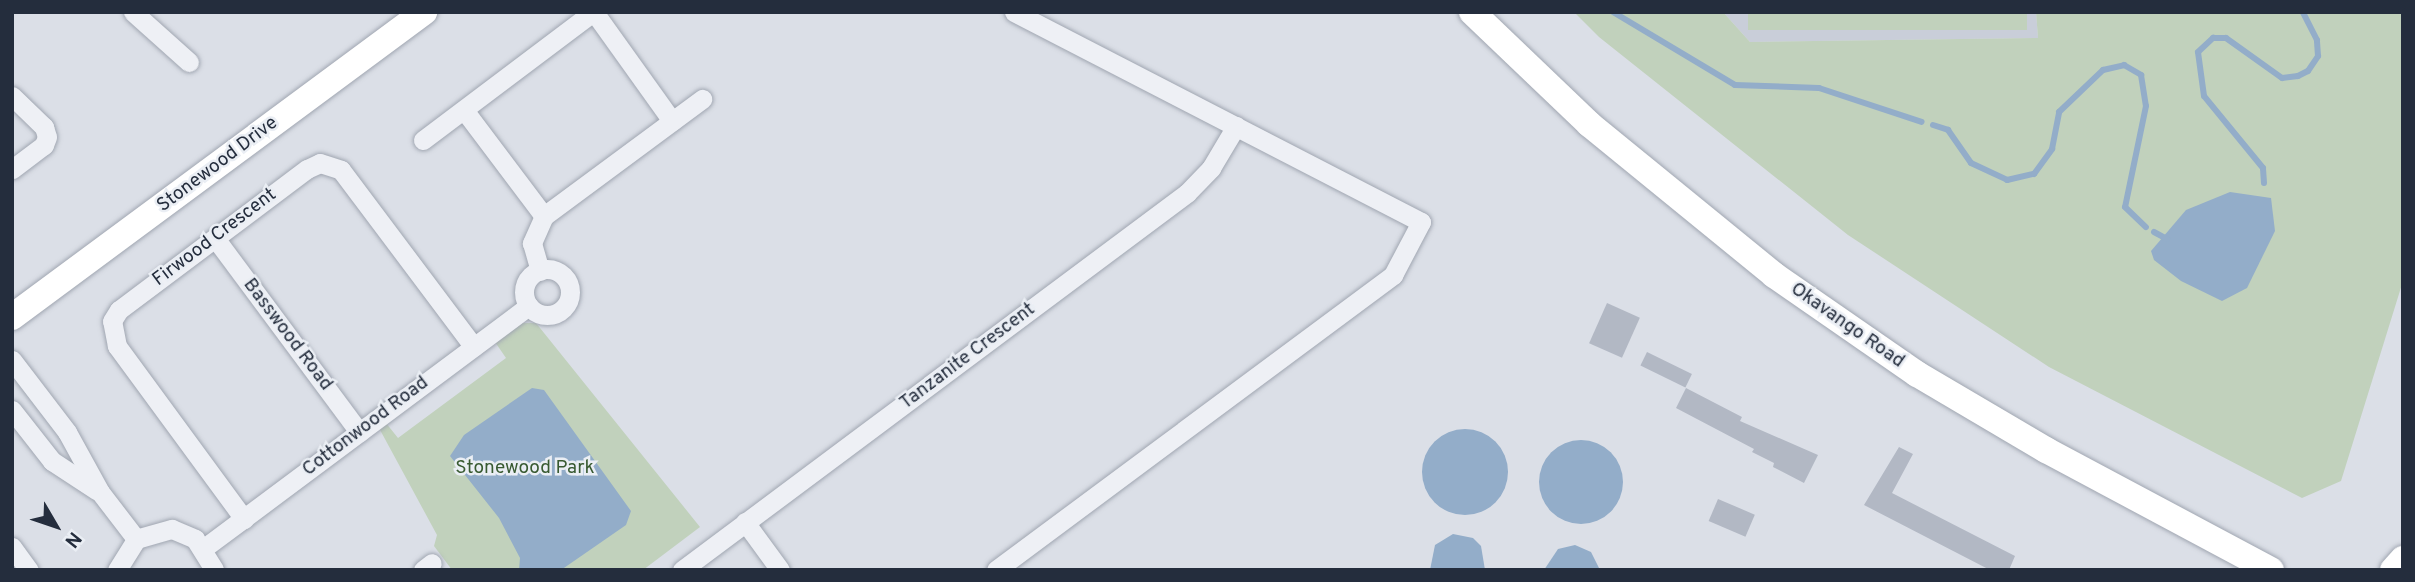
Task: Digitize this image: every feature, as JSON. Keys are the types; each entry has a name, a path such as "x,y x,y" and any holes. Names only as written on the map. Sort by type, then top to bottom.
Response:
{"main road":[{"name":"Stonewood Drive","path":"12,317 424,12"},
{"name":"Okavango Road","path":"1472,12 1589,124 1774,275 1928,381 2271,570"},
{"path":"2393,570 2403,559"}],"street":[{"path":"133,12 189,62"},
{"path":"424,140 593,12 673,121"},
{"path":"996,570 1393,275 1421,222 1014,12"},
{"path":"12,96 44,127 47,137 44,145 12,169"},
{"path":"540,271 532,243 544,216 702,99"},
{"path":"464,110 544,216"},
{"name":"Tanzanite Crescent","path":"682,570 1187,193 1211,168 1236,127"},
{"name":"Firwood Crescent","path":"244,519 111,334 120,310 215,238 313,165 335,166 474,347"},
{"name":"Basswood Road","path":"215,238 359,432"},
{"path":"540,271 562,275 570,296 556,313 541,314 529,306 524,289 540,271"},
{"name":"Cottonwood Road","path":"204,548 529,306"},
{"path":"12,360 67,432 100,492 136,539"},
{"path":"12,410 52,461 100,492"},
{"path":"746,523 780,570"},
{"path":"117,570 136,539 172,529 184,532 204,548 214,570"},
{"path":"12,547 29,570"}],"shaded area":[{"path":"1723,12 2036,12 2038,38 1750,42"}],"green space":[{"path":"1574,12 1723,12 1750,42 2038,38 2036,12 2403,12 2403,281 2341,481 2302,498 2049,367 1848,235 1599,37"},
{"path":"1748,12 2027,12 2027,30 1748,30"},
{"name":"Stonewood Park","path":"520,323 536,323 700,527 643,570 452,570 434,546 437,535 379,428 386,423 398,438 506,358 495,342"}],"water":[{"path":"2230,192 2271,198 2275,231 2247,288 2222,301 2181,281 2154,260 2151,251 2186,210"},
{"path":"532,388 544,390 631,511 626,525 561,570 519,570 520,558 499,518 450,456 464,435"},
{"path":"1457,429 1473,429 1496,441 1505,455 1508,472 1505,489 1496,503 1473,515 1457,515 1441,508 1429,496 1422,480 1422,464 1429,448 1441,436"},
{"path":"1573,440 1589,440 1605,447 1616,458 1623,474 1620,498 1611,512 1589,524 1573,524 1557,517 1546,506 1539,490 1539,474 1546,458 1557,447"},
{"path":"1453,534 1473,538 1481,546 1485,570 1430,570 1435,545"},
{"path":"1575,545 1591,552 1600,570 1544,570 1558,549"}],"building":[{"path":"1607,303 1640,318 1622,358 1589,343"},
{"path":"1647,352 1692,374 1685,387 1640,365"},
{"path":"1686,388 1742,417 1740,421 1818,455 1804,483 1773,467 1774,463 1752,452 1754,449 1676,408"},
{"path":"1899,447 1913,454 1892,493 2015,556 2009,570 1990,570 1864,505"},
{"path":"1718,499 1755,515 1745,537 1709,521"}],"waterway":[{"path":"1613,12 1735,85 1819,88 1922,122"},
{"path":"2264,183 2263,168 2204,96 2198,52 2213,38 2226,38 2282,78 2298,76 2308,71 2318,56 2317,40 2303,12"},
{"path":"1933,125 1948,130 1971,163 2007,180 2034,174 2052,149 2059,112 2103,70 2124,65 2141,75 2146,106 2125,207 2146,227"},
{"path":"2154,232 2167,239"}]}
